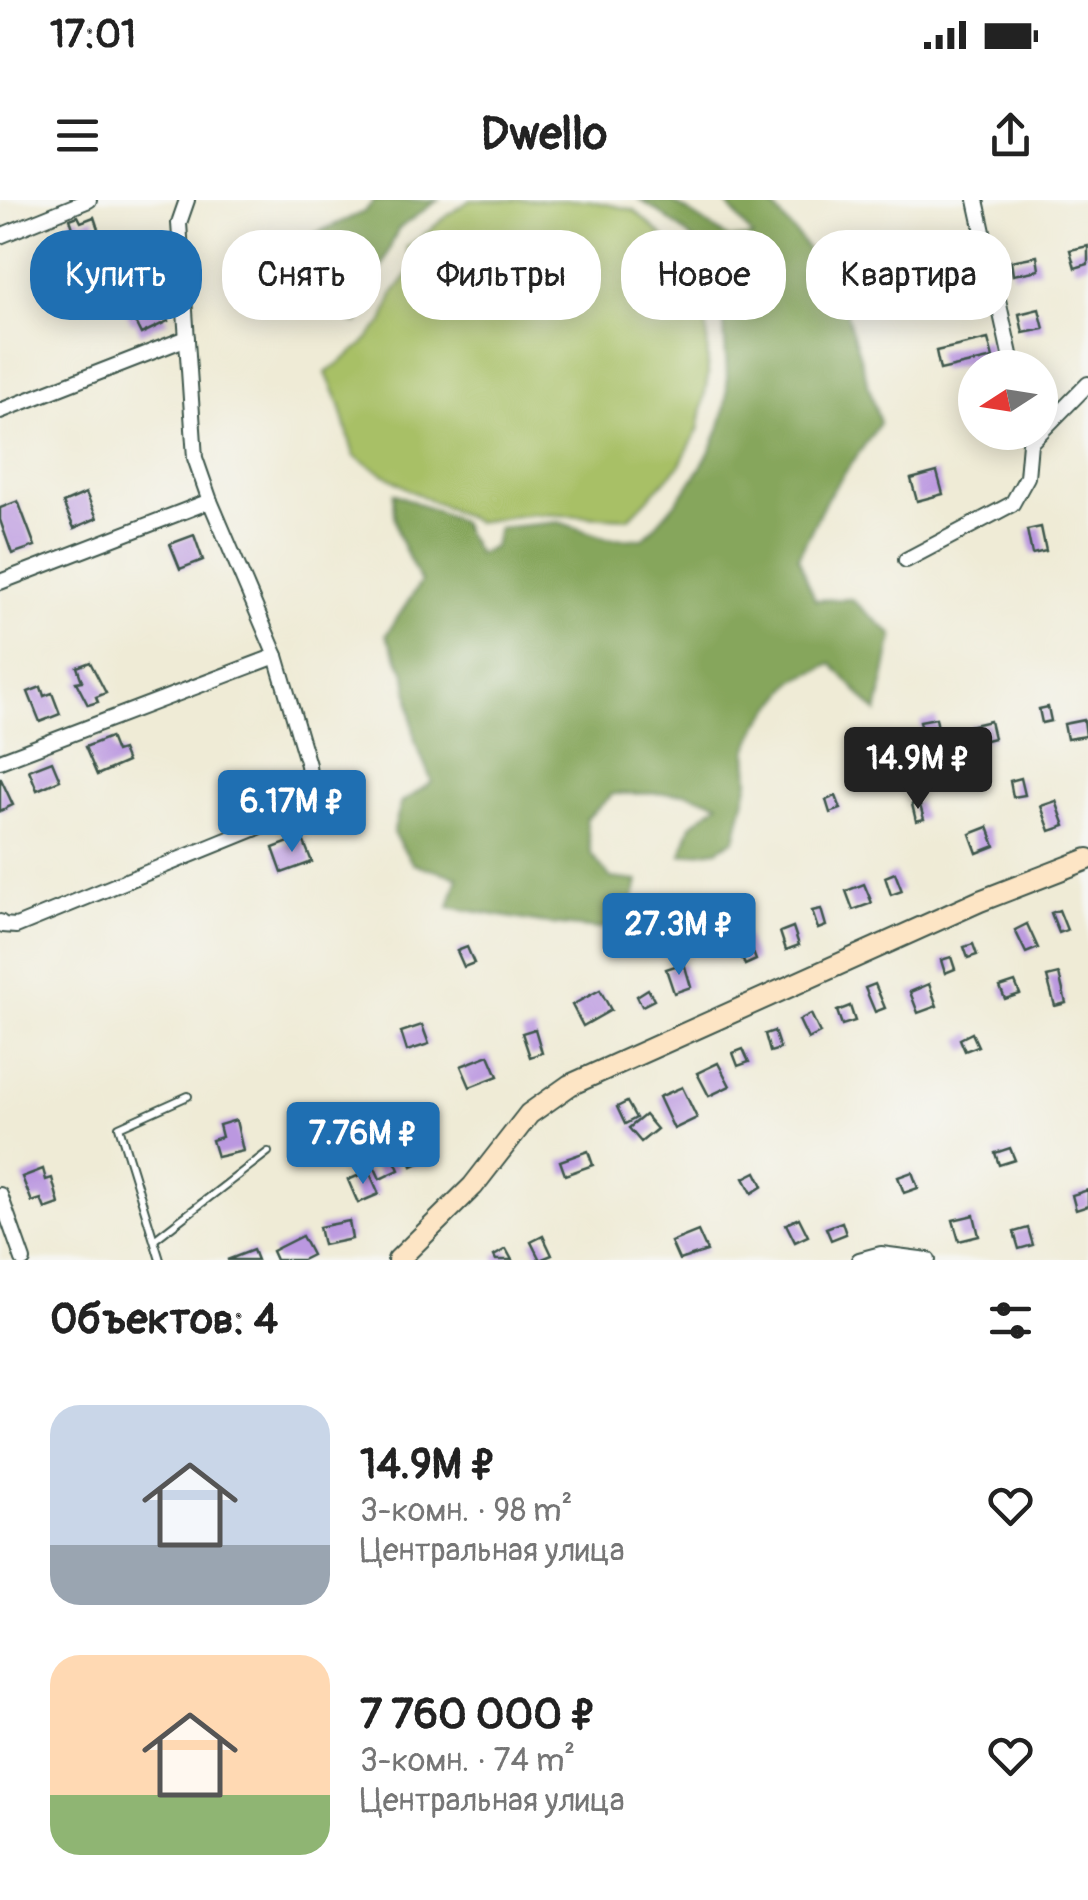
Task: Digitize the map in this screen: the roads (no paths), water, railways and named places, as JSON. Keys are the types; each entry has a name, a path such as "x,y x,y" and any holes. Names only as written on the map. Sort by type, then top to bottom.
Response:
{"street":[{"path":"0,236 89,200"},
{"path":"2,924 16,926 276,820 301,807 310,786 308,765 276,656 195,458 179,224 187,200"},
{"path":"976,200 1009,350"},
{"path":"0,411 187,338"},
{"path":"906,560 1012,504 1028,477 1030,443 1088,384"},
{"path":"0,582 210,501"},
{"path":"0,761 276,656"},
{"path":"398,1260 473,1186 529,1114 570,1085 980,901 1088,859"},
{"path":"0,1195 24,1260"},
{"path":"859,1260 881,1254 928,1260"}],"lane":[{"path":"160,1260 120,1127 188,1096"},
{"path":"154,1240 268,1152"}]}
